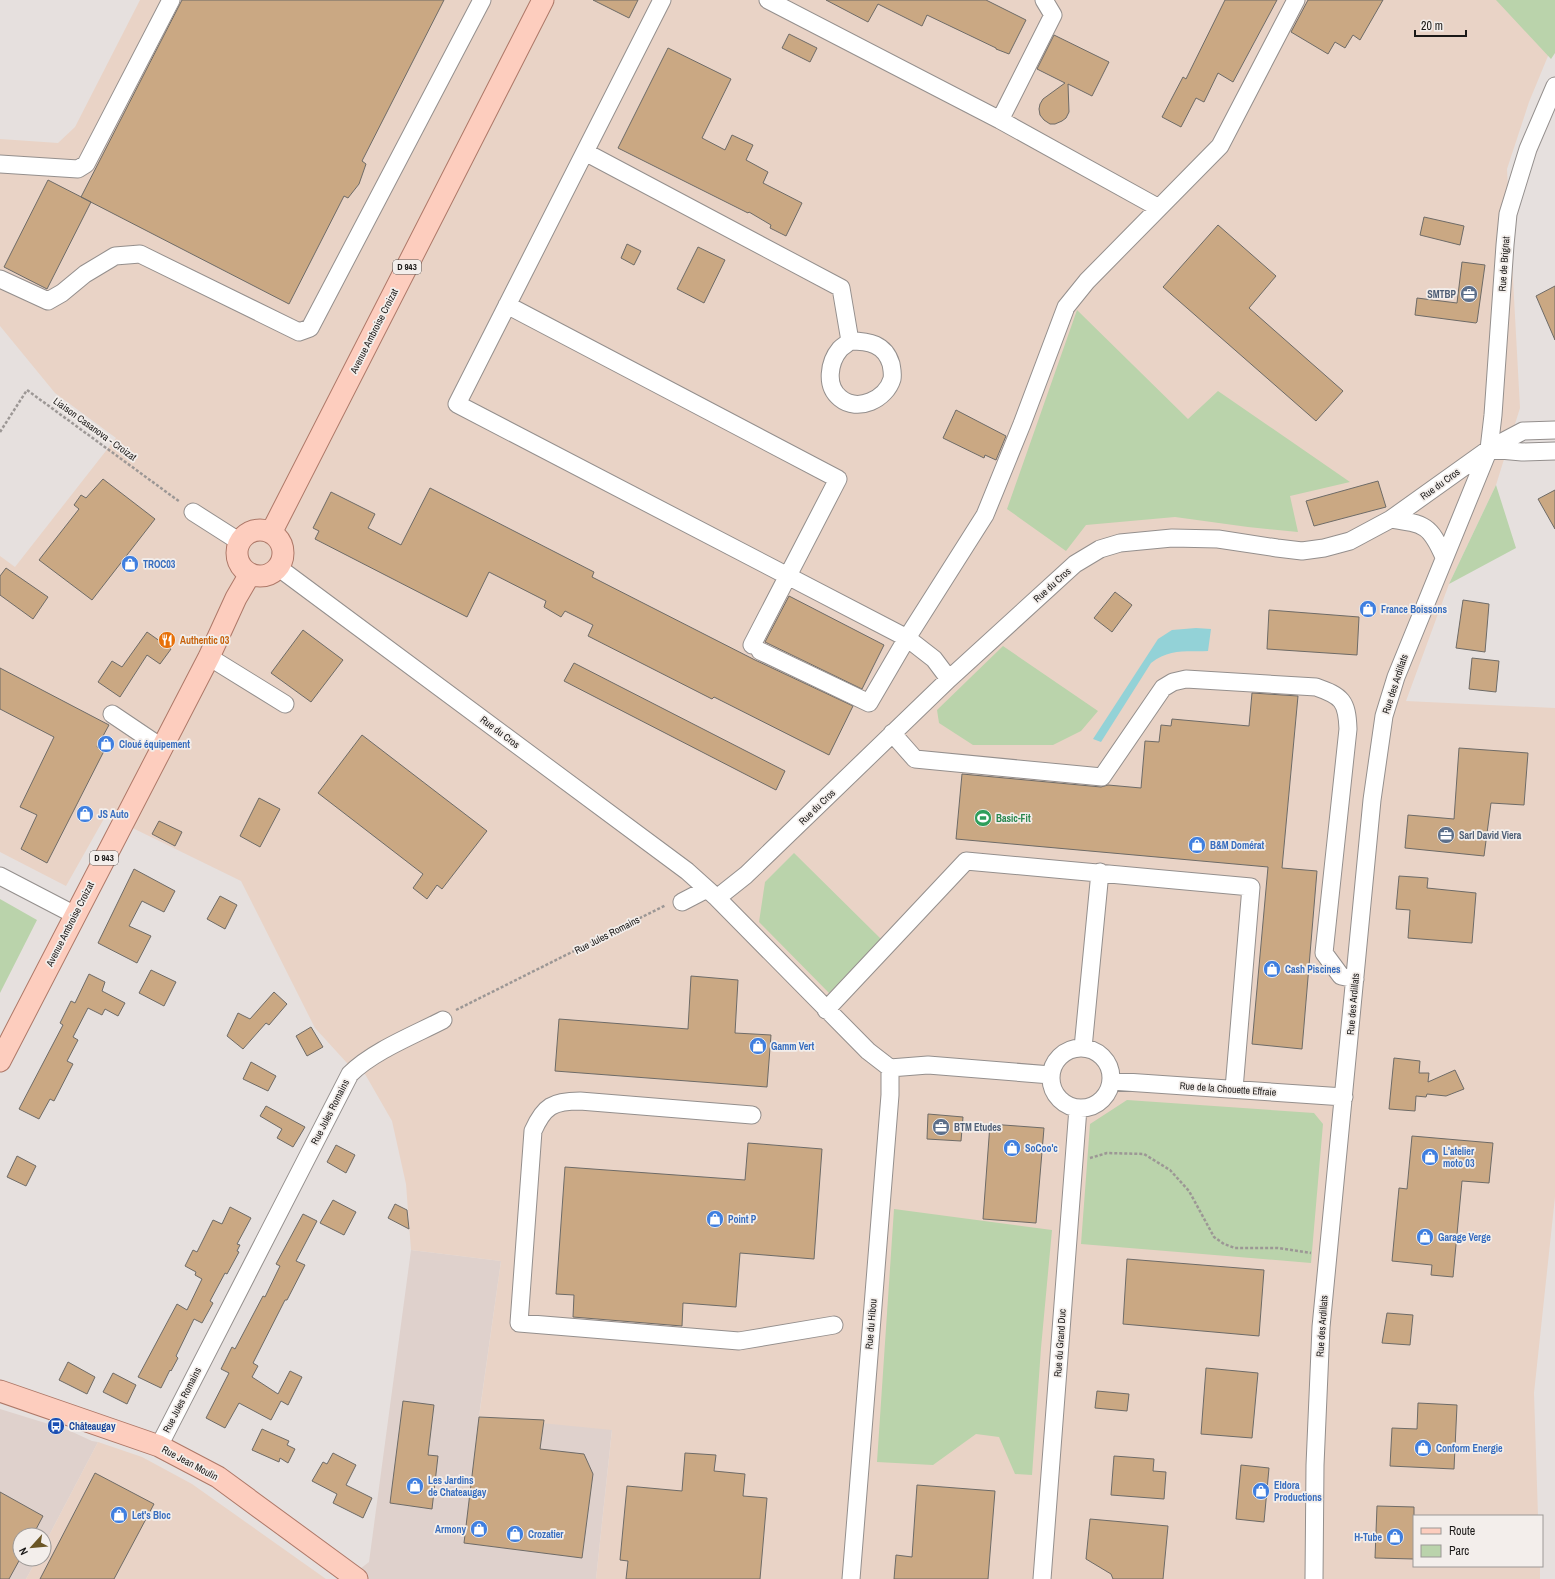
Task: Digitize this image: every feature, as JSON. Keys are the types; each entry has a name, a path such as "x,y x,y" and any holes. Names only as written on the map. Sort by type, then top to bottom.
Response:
{"main road":[{"name":"Avenue Ambroise Croizat","path":"271,533 543,0"},
{"path":"257,530 271,533 277,537 283,549 284,556 278,568 273,573 265,576 258,577 250,574 244,570 237,557 237,549 240,542 244,536 257,530"},
{"name":"Avenue Ambroise Croizat","path":"0,1061 209,657 236,598 250,574"},
{"name":"Rue Jean Moulin","path":"0,1391 158,1446 218,1478 357,1579"}],"street":[{"path":"0,164 78,169 86,164 171,0"},
{"path":"0,279 48,301 62,293 85,274 115,256 140,254 299,332 310,328 482,0"},
{"path":"662,0 457,404 906,638 934,659 949,678"},
{"path":"768,0 1000,120 1158,208"},
{"path":"1000,120 1053,15 1044,0"},
{"path":"507,305 838,479 787,577 756,648 869,703 906,638 985,515 1022,424 1066,307 1087,281 1220,146 1296,0"},
{"name":"Rue de Brignat","path":"1489,449 1493,415 1508,214 1528,149 1555,86"},
{"path":"585,152 842,288 850,342"},
{"name":"Rue du Cros","path":"278,568 687,871 712,893 746,875 949,678 1075,564 1100,549 1120,543 1172,538 1218,539 1302,551 1324,548 1350,541 1391,519 1489,449 1523,431 1555,430"},
{"path":"1489,449 1522,452 1555,451"},
{"name":"Rue des Ardillats","path":"1314,1579 1315,1465 1319,1364 1328,1255 1372,800 1384,716 1396,677 1489,449"},
{"path":"193,512 240,542"},
{"path":"1391,519 1413,523 1426,528 1436,538 1444,557"},
{"path":"209,657 285,704"},
{"path":"892,734 915,759 1102,777 1163,688 1173,682 1186,679 1316,687 1333,693 1341,701 1348,713 1348,729 1324,953 1341,976 1355,979"},
{"path":"112,714 162,747"},
{"path":"826,1010 966,861 1100,872 1251,887 1234,1089"},
{"path":"1083,1048 1100,872"},
{"path":"0,876 75,915"},
{"path":"682,902 712,893 826,1010 868,1051 890,1068 928,1065 1052,1075"},
{"name":"Rue Jules Romains","path":"158,1446 350,1074 359,1065 375,1055 443,1020"},
{"path":"1083,1048 1092,1050 1100,1055 1106,1062 1110,1071 1111,1081 1103,1098 1096,1104 1078,1108 1061,1100 1052,1084 1052,1075 1058,1058 1065,1052 1083,1048"},
{"name":"Rue du Hibou","path":"851,1579 888,1110 890,1068"},
{"name":"Rue de la Chouette Effraie","path":"1111,1081 1344,1097"},
{"path":"752,1114 580,1101 565,1101 547,1109 540,1116 533,1131 519,1323 739,1341 834,1325"},
{"name":"Rue du Grand Duc","path":"1042,1579 1078,1108"}],"path":[{"name":"Liaison Casanova - Croizat","path":"0,432 27,390 193,512"},
{"name":"Rue Jules Romains","path":"443,1020 454,1011 671,902 682,902"},
{"path":"1074,1162 1107,1153 1144,1154 1170,1170 1189,1191 1214,1237 1224,1244 1235,1248 1278,1248 1328,1255"}],"shaded area":[{"path":"140,0 1555,0 1555,44 1548,56 1529,102 1507,169 1520,408 1496,485 1449,584 1406,701 1555,708 1555,1197 1534,1393 1538,1515 1413,1515 1413,1567 1540,1567 1540,1579 596,1579 612,1430 479,1417 501,1261 411,1250 406,1184 392,1121 365,1074 347,1063 315,1028 241,881 106,815 66,886 0,852 0,556 15,567 116,438 55,393 0,326 0,139 58,143 75,127"},
{"path":"411,1250 501,1261 479,1416 612,1429 596,1579 347,1579 369,1562"},
{"path":"0,1409 68,1430 92,1441 98,1442 52,1530 52,1527 12,1527 12,1567 33,1567 26,1579 0,1579"},
{"path":"98,1442 142,1457 192,1484 326,1579 26,1579 33,1567 52,1567 52,1530"}],"green space":[{"path":"1496,0 1555,0 1555,53 1551,59"},
{"path":"1077,310 1188,419 1218,391 1350,482 1290,496 1298,532 1175,517 1086,525 1066,551 1007,509"},
{"path":"1496,485 1516,548 1449,584"},
{"path":"1003,646 1098,711 1081,731 1053,745 973,745 939,723 937,710"},
{"path":"794,853 881,939 829,993 759,922 765,882"},
{"path":"0,899 37,920 0,993"},
{"path":"1127,1100 1314,1113 1323,1124 1311,1263 1081,1244 1090,1124"},
{"path":"894,1209 1052,1230 1041,1348 1032,1475 1015,1474 999,1437 976,1434 933,1465 877,1462"}],"water":[{"path":"1196,628 1211,629 1208,651 1185,651 1172,653 1158,658 1151,663 1101,742 1093,739 1158,639 1172,630"}],"building":[{"path":"182,0 444,0 362,161 366,164 359,184 348,198 344,196 289,304 81,197"},
{"path":"593,0 638,0 629,18"},
{"path":"826,0 986,0 1026,20 1009,54 927,15 922,26 878,4 868,22"},
{"path":"1225,0 1277,0 1233,82 1218,73 1204,102 1196,98 1181,127 1162,117 1183,77 1186,79"},
{"path":"1308,0 1383,0 1360,40 1353,35 1345,48 1335,42 1328,54 1291,32"},
{"path":"789,34 817,48 810,62 782,48"},
{"path":"1054,35 1109,62 1092,96 1068,84 1069,112 1066,118 1062,121 1055,124 1050,124 1040,115 1040,104 1043,99 1065,83 1037,69"},
{"path":"668,48 731,79 702,138 725,150 732,135 753,145 746,160 768,172 763,183 802,203 786,236 770,228 771,225 749,212 748,213 618,148"},
{"path":"48,180 91,202 47,289 4,267"},
{"path":"1424,217 1464,226 1460,245 1420,235"},
{"path":"1218,225 1276,276 1249,308 1343,391 1316,421 1163,287"},
{"path":"627,244 641,251 634,265 621,258"},
{"path":"698,247 725,260 704,303 677,289"},
{"path":"1462,262 1485,265 1477,322 1415,315 1417,298 1457,303"},
{"path":"1555,286 1555,340 1536,296"},
{"path":"956,410 1006,436 996,460 985,455 984,458 943,438"},
{"path":"103,479 155,519 92,600 39,560 79,509 74,505 81,495 86,498"},
{"path":"1378,481 1386,507 1314,526 1306,501"},
{"path":"430,488 594,572 592,577 755,660 853,706 829,755 714,697 712,699 588,636 593,625 565,611 561,617 544,607 546,601 489,572 467,617 315,539 319,531 313,528 331,492 375,514 368,528 401,545"},
{"path":"1555,490 1555,529 1538,499"},
{"path":"6,568 48,597 33,619 0,595 0,576"},
{"path":"1115,592 1132,605 1112,632 1094,618"},
{"path":"789,596 884,645 862,689 765,642"},
{"path":"1463,600 1489,604 1485,652 1456,648"},
{"path":"1269,610 1359,617 1357,655 1267,649"},
{"path":"303,630 343,660 311,702 271,673"},
{"path":"147,632 171,649 160,664 147,655 120,697 98,682 112,661 122,667"},
{"path":"1472,658 1499,661 1496,692 1469,689"},
{"path":"574,663 785,771 776,790 564,681"},
{"path":"0,668 109,725 97,747 104,751 47,863 21,849 37,815 20,807 54,737 0,709"},
{"path":"1252,693 1298,696 1282,868 1317,871 1302,1049 1252,1044 1268,867 956,839 962,774 1101,787 1108,785 1141,788 1145,741 1159,742 1161,725 1171,726 1172,719 1249,726"},
{"path":"362,735 487,831 442,889 437,885 427,899 413,888 423,874 318,793"},
{"path":"1459,748 1528,753 1524,805 1491,803 1484,856 1405,848 1408,815 1454,819"},
{"path":"259,798 280,809 260,847 240,836"},
{"path":"159,821 182,832 175,846 152,834"},
{"path":"134,869 175,891 164,912 142,901 129,926 151,936 137,963 98,943"},
{"path":"1399,876 1428,878 1427,888 1476,893 1472,943 1408,938 1410,910 1396,909"},
{"path":"220,896 237,905 225,929 207,919"},
{"path":"151,970 176,982 164,1006 139,993"},
{"path":"89,974 105,982 102,991 125,1003 118,1016 105,1009 102,1015 88,1008 73,1037 78,1040 67,1061 73,1064 54,1101 50,1099 39,1119 19,1109 63,1025 60,1023 71,1001 75,1003"},
{"path":"691,976 738,980 735,1033 771,1035 767,1087 555,1071 559,1019 688,1029"},
{"path":"274,992 287,1004 269,1025 266,1023 243,1049 227,1036 238,1013 250,1019"},
{"path":"311,1027 323,1047 307,1056 296,1036"},
{"path":"1394,1058 1420,1061 1419,1073 1429,1073 1428,1082 1455,1070 1464,1089 1446,1096 1427,1094 1426,1097 1416,1096 1415,1111 1389,1109"},
{"path":"251,1062 276,1076 268,1091 243,1079"},
{"path":"266,1106 305,1127 293,1147 277,1138 282,1129 260,1116"},
{"path":"928,1114 963,1117 961,1141 927,1139"},
{"path":"990,1124 1044,1128 1036,1223 983,1219"},
{"path":"1412,1136 1493,1143 1489,1183 1462,1181 1453,1277 1431,1275 1432,1265 1392,1261 1399,1188 1407,1189"},
{"path":"748,1143 822,1149 814,1259 740,1253 736,1307 683,1303 682,1326 573,1317 574,1295 556,1294 565,1167 745,1180"},
{"path":"336,1145 355,1155 346,1173 327,1162"},
{"path":"17,1156 36,1166 26,1186 7,1177"},
{"path":"333,1200 356,1212 344,1235 320,1223"},
{"path":"395,1204 407,1210 409,1229 388,1218"},
{"path":"230,1207 251,1218 237,1244 240,1245 237,1251 239,1252 227,1274 225,1273 210,1301 213,1303 202,1323 194,1319 176,1356 178,1358 161,1388 138,1377 177,1304 187,1310 202,1279 195,1275 196,1272 185,1266 193,1250 197,1252 213,1220 222,1224"},
{"path":"303,1214 317,1221 296,1261 305,1265 287,1300 285,1300 253,1363 258,1366 252,1377 278,1394 290,1371 302,1377 288,1405 281,1401 271,1420 239,1403 225,1428 206,1418 229,1373 221,1369 232,1347 235,1349 263,1296 265,1297 280,1266 276,1264"},
{"path":"1127,1259 1264,1270 1259,1336 1123,1324"},
{"path":"1387,1313 1413,1315 1410,1345 1382,1343"},
{"path":"68,1362 95,1377 87,1394 59,1380"},
{"path":"1206,1368 1258,1373 1252,1438 1201,1434"},
{"path":"113,1373 136,1385 127,1404 103,1392"},
{"path":"1097,1391 1129,1394 1127,1411 1095,1408"},
{"path":"403,1401 434,1405 428,1455 438,1456 432,1509 390,1503"},
{"name":"Conform Energie","path":"1418,1403 1457,1405 1454,1469 1390,1466 1392,1428 1417,1429"},
{"path":"479,1417 544,1420 540,1449 584,1454 593,1474 582,1558 464,1543"},
{"path":"262,1429 289,1441 287,1445 295,1449 288,1463 280,1458 279,1462 252,1450"},
{"path":"333,1453 356,1465 346,1485 372,1498 363,1518 333,1503 337,1494 312,1481 323,1462 327,1464"},
{"path":"685,1453 716,1455 714,1471 745,1474 743,1496 767,1498 760,1579 626,1579 628,1561 620,1560 627,1486 682,1491"},
{"path":"1114,1456 1154,1459 1153,1471 1166,1472 1164,1499 1111,1495"},
{"path":"1241,1465 1269,1468 1264,1522 1236,1519"},
{"path":"95,1473 154,1504 114,1579 40,1579 46,1567 52,1567 52,1556"},
{"path":"917,1485 995,1491 988,1579 894,1579 896,1555 912,1557"},
{"path":"0,1492 43,1516 37,1527 12,1527 12,1567 16,1567 9,1579 0,1579"},
{"name":"H-Tube","path":"1377,1506 1414,1507 1413,1559 1375,1558"},
{"path":"1090,1519 1168,1526 1163,1579 1113,1579 1111,1574 1086,1559"}],"place":[{"name":"SMTBP","path":"1469,294"},
{"name":"TROC03","path":"130,564"},
{"name":"France Boissons","path":"1368,609"},
{"name":"Authentic 03","path":"167,640"},
{"name":"Cloué équipement","path":"106,744"},
{"name":"JS Auto","path":"85,814"},
{"name":"Basic-Fit","path":"983,818"},
{"name":"Sarl David Viera","path":"1446,835"},
{"name":"B&M Domérat","path":"1197,845"},
{"name":"Cash Piscines","path":"1272,969"},
{"name":"Gamm Vert","path":"758,1046"},
{"name":"BTM Etudes","path":"941,1127"},
{"name":"SoCoo'c","path":"1012,1148"},
{"name":"L'atelier moto 03","path":"1430,1157"},
{"name":"Point P","path":"715,1219"},
{"name":"Garage Verge","path":"1425,1237"},
{"name":"Châteaugay","path":"56,1426"},
{"name":"Conform Energie","path":"1423,1448"},
{"name":"Les Jardins de Chateaugay","path":"415,1486"},
{"name":"Eldora Productions","path":"1261,1491"},
{"name":"Let's Bloc","path":"119,1515"},
{"name":"Armony","path":"479,1529"},
{"name":"Crozatier","path":"515,1534"},
{"name":"H-Tube","path":"1395,1537"}]}
